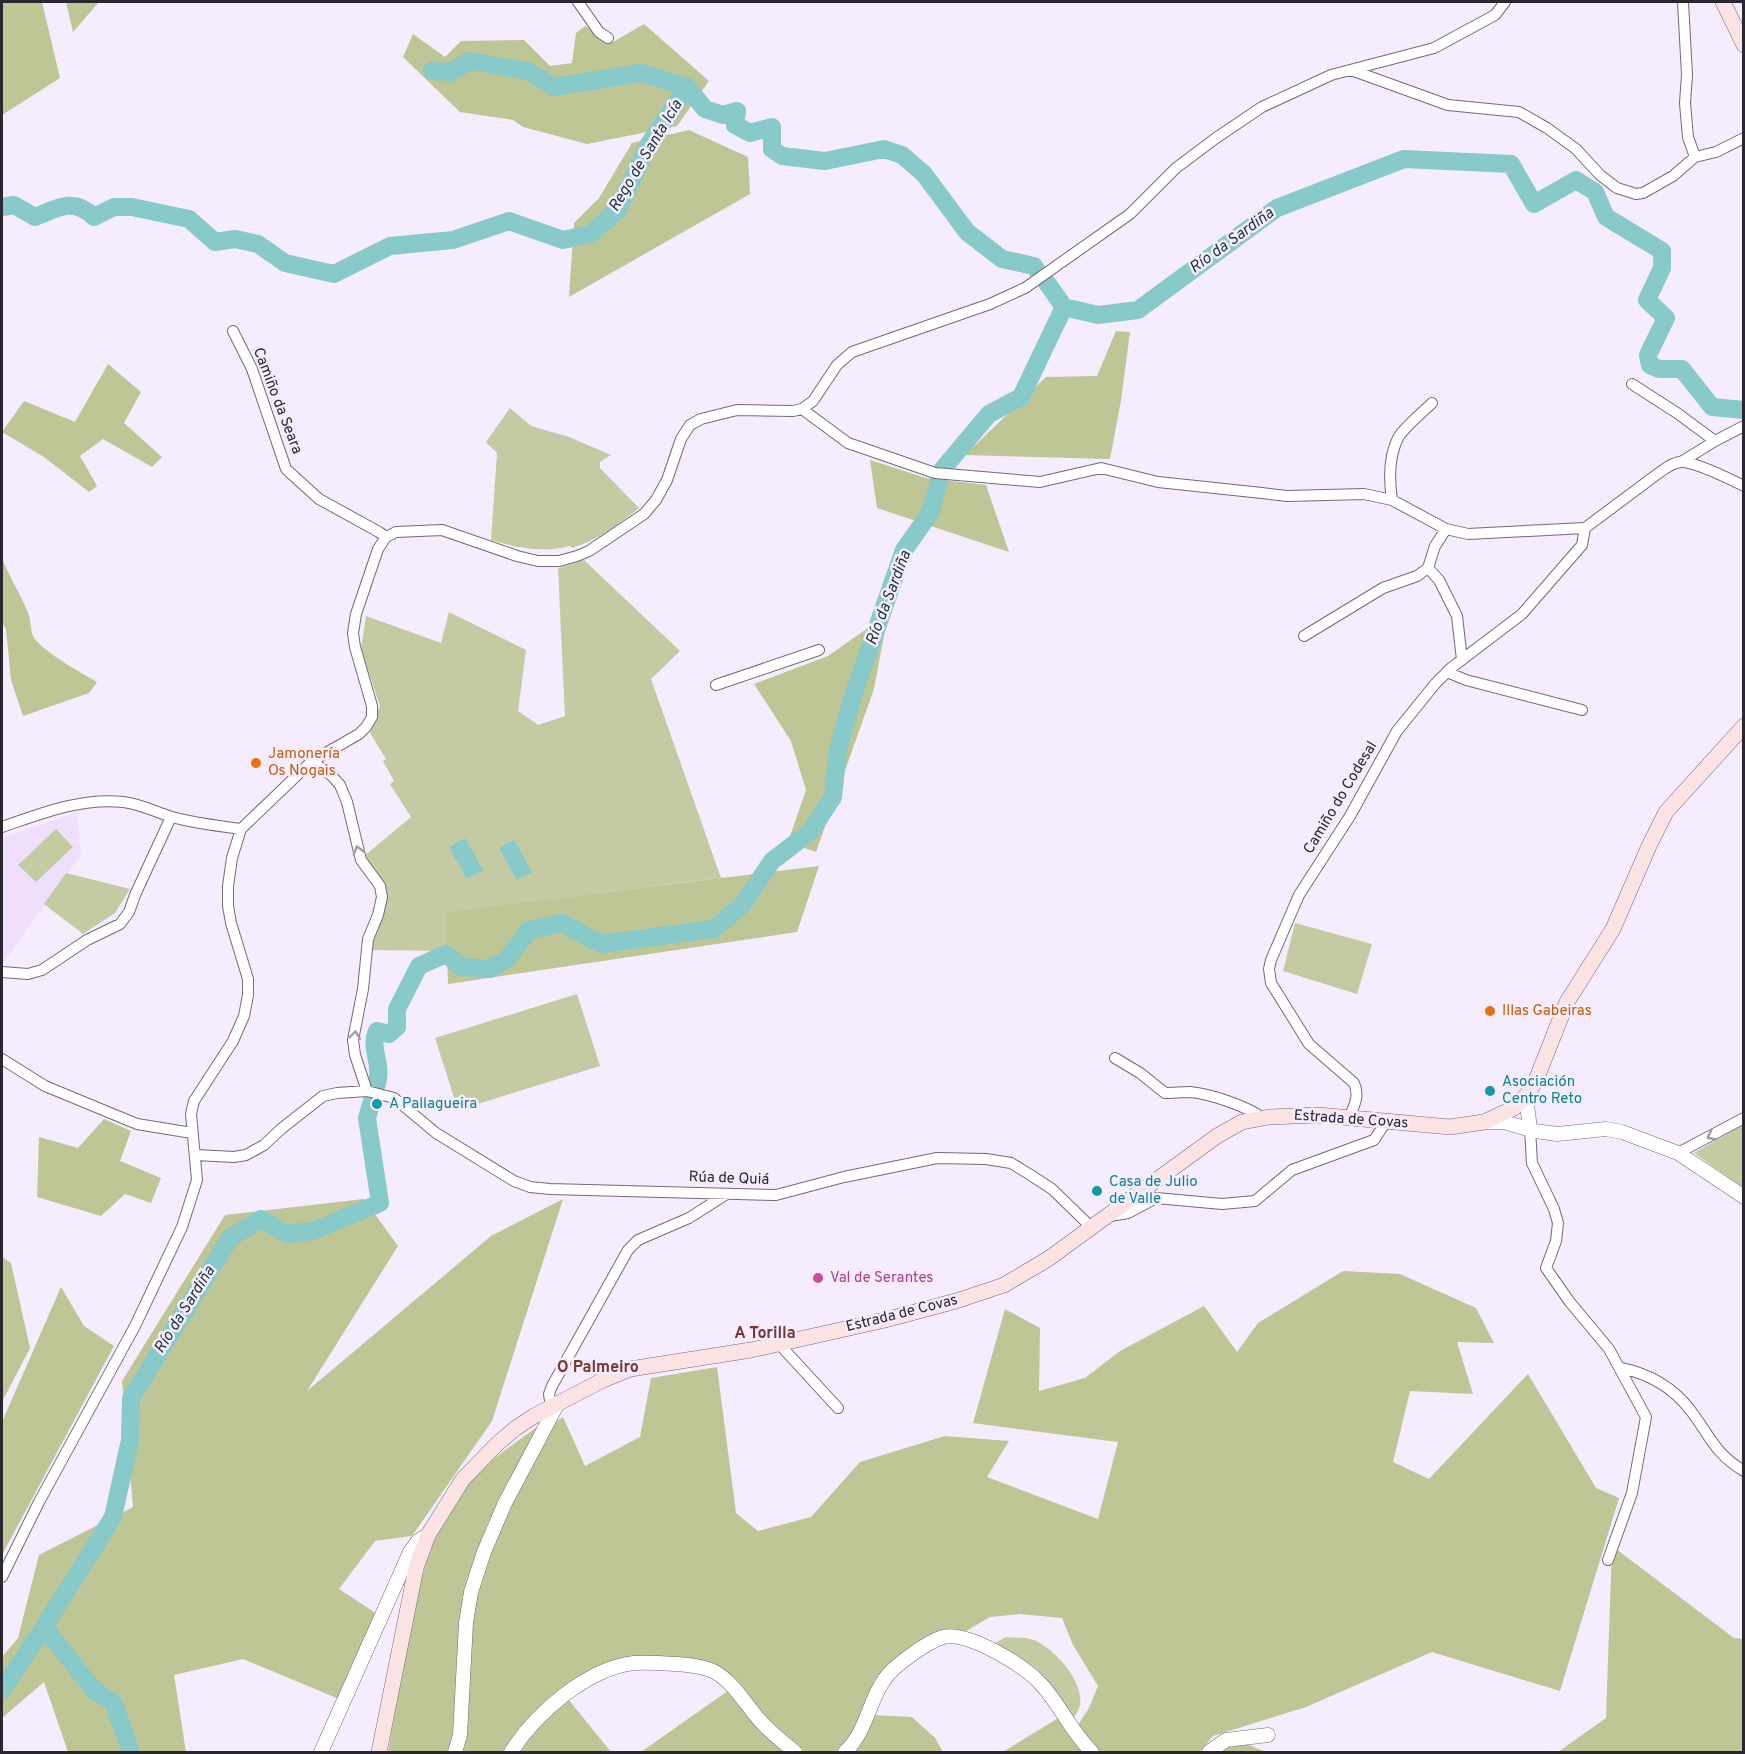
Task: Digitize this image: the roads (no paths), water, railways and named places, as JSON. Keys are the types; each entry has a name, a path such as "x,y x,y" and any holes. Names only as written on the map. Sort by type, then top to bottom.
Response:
{"main road":[{"path":"1723,2 1743,45"},
{"name":"Estrada de Covas","path":"379,1752 414,1578 428,1535 463,1479 516,1428 603,1380 630,1369 719,1357 779,1344 885,1320 956,1301 1004,1285 1048,1259 1217,1136 1242,1122 1263,1118 1310,1115 1450,1127 1484,1122 1511,1109 1526,1096 1536,1080 1567,1002 1613,929 1648,846 1666,812 1743,726"}],"street":[{"path":"579,2 599,32 608,38"},
{"path":"2,1577 39,1502 135,1326 182,1227 197,1180 191,1114 194,1101 233,1041 244,1016 248,995 248,979 228,906 232,858 241,830 312,760 359,734 372,717 372,706 355,647 354,633 356,614 378,549 386,537 396,532 442,530 538,561 559,561 589,551 644,514 656,500 667,480 681,439 690,425 701,419 737,410 793,411 802,409 813,401 837,365 852,352 990,304 1024,288 1130,214 1176,168 1262,107 1316,81 1434,48 1496,15 1504,2"},
{"path":"1683,2 1687,75 1685,103 1688,137 1695,157"},
{"path":"1351,70 1448,105 1519,112 1547,128 1576,149 1600,175 1617,188 1636,194 1643,193 1673,176 1695,157 1716,152 1743,138"},
{"name":"Camiño da Seara","path":"233,331 252,369 286,469 319,499 386,537"},
{"path":"1632,384 1715,441"},
{"path":"1392,500 1389,478 1392,456 1399,437 1432,403"},
{"path":"802,409 848,442 935,473 1040,482 1101,468 1158,482 1287,496 1364,494 1392,500 1446,529 1468,534 1585,528 1668,467 1681,462 1743,426"},
{"path":"1681,462 1711,471 1743,486"},
{"name":"Camiño do Codesal","path":"1349,1118 1357,1097 1357,1089 1354,1083 1309,1044 1277,996 1271,983 1269,969 1271,960 1299,895 1356,805 1397,731 1447,672 1522,614 1582,545 1585,528"},
{"path":"1304,636 1383,588 1417,576 1428,568 1435,546 1446,529"},
{"path":"1428,568 1438,580 1457,616 1462,660"},
{"path":"716,685 819,650"},
{"path":"1447,672 1466,680 1582,710"},
{"path":"196,1155 234,1157 246,1155 264,1145 323,1096 367,1091 355,1055 353,1040 363,989 368,939 378,915 382,897 380,885 361,860 347,802 340,785 312,760"},
{"path":"2,827 51,810 96,801 123,801 147,806 171,817 241,830"},
{"path":"4,976 42,970 87,940 120,924 129,912 171,817"},
{"path":"1115,1058 1140,1073 1165,1093 1190,1092 1207,1096 1253,1110 1263,1118"},
{"path":"2,1059 45,1086 137,1124 192,1133"},
{"name":"Rúa de Quiá","path":"367,1091 394,1098 436,1133 514,1181 530,1187 776,1195 938,1158 986,1159 1011,1163 1029,1174 1052,1189 1091,1227"},
{"path":"1526,1096 1532,1163 1554,1209 1558,1223 1556,1241 1546,1268 1574,1307 1609,1349 1646,1417 1632,1493 1608,1560"},
{"path":"1511,1109 1514,1120 1530,1130"},
{"path":"1678,1153 1743,1118"},
{"path":"1106,1216 1128,1214 1156,1198 1221,1204 1255,1201 1292,1170 1374,1140 1386,1122"},
{"path":"1484,1122 1504,1122 1530,1130 1557,1134 1614,1130 1678,1153 1743,1197"},
{"path":"455,1752 460,1735 466,1623 471,1592 484,1552 505,1503 555,1405 549,1394 552,1386 628,1250 638,1240 689,1218 726,1195"},
{"path":"779,1344 838,1408"},
{"path":"1621,1368 1640,1372 1671,1389 1691,1410 1709,1441 1731,1464 1743,1471"},
{"path":"321,1752 410,1552 418,1541 428,1535"},
{"path":"845,1752 855,1743 884,1680 912,1654 943,1637 980,1644 1011,1659 1040,1682 1092,1752"},
{"path":"511,1752 531,1725 569,1691 613,1668 657,1663 692,1666 712,1671 729,1681 763,1725 795,1752"},
{"path":"1209,1752 1226,1740 1268,1735"}],"waterway":[{"name":"Rego de Santa Icía","path":"432,71 451,72 469,61 528,71 554,87 641,73 687,87 705,109 723,115 737,111 735,125 750,133 772,127 772,149 782,156 825,161 884,149 902,155 924,174 967,232 1002,259 1034,266 1036,269"},
{"name":"Rego de Santa Icía","path":"2,207 14,205 35,217 65,206 79,207 94,217 114,207 132,207 189,219 215,242 235,239 258,244 285,263 334,274 390,246 453,240 509,221 563,240 590,234 617,211 649,144 687,87"},
{"name":"Río da Sardiña","path":"377,1084 378,1069 374,1044 377,1031 389,1034 397,1027 397,1009 419,966 446,954 461,967 490,969 507,959 529,930 562,923 601,944 714,929 743,904 772,861 810,832 833,797 838,750 854,693 904,550 930,513 942,470 989,414 1021,397 1064,307 1098,315 1138,310 1277,208 1404,159 1511,164 1534,204 1576,180 1595,192 1606,217 1662,251 1662,268 1647,300 1666,318 1648,355 1650,365 1659,369 1682,369 1712,407 1744,410"},
{"name":"Rego de Santa Icía","path":"1047,283 1064,307"},
{"name":"Río da Sardiña","path":"2,1690 113,1517 130,1440 131,1398 230,1238 261,1219 287,1234 313,1231 380,1203 367,1118 372,1101"},
{"path":"44,1627 94,1690 113,1702 131,1752"}],"place":[{"name":"Jamonería Os Nogais","path":"256,763"},
{"name":"Illas Gabeiras","path":"1490,1011"},
{"name":"Asociación Centro Reto","path":"1490,1091"},
{"name":"A Pallagueira","path":"377,1104"},
{"name":"Casa de Julio de Valle","path":"1097,1191"},
{"name":"Val de Serantes","path":"818,1278"}],"district":[{"name":"A Torilla","path":"765,1334"},
{"name":"O Palmeiro","path":"598,1368"}]}
